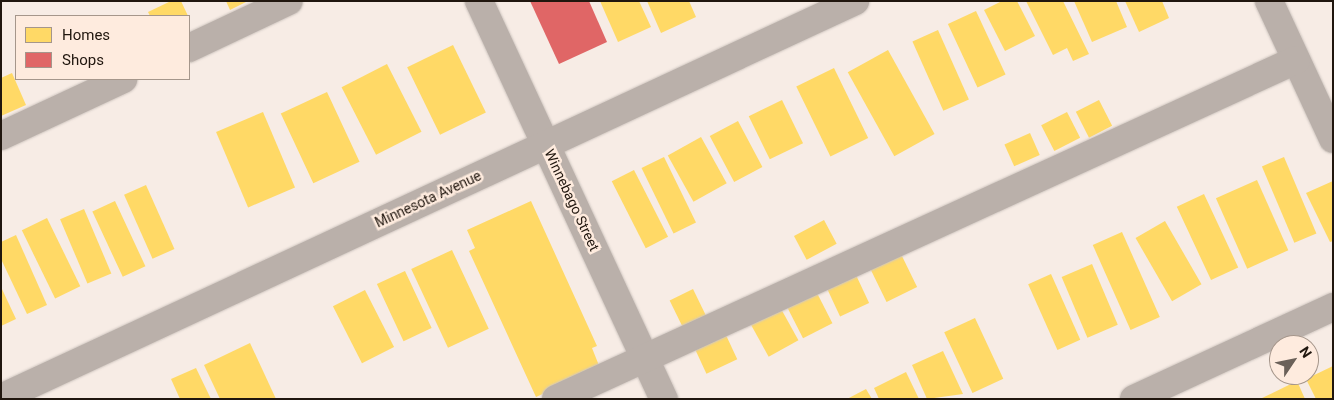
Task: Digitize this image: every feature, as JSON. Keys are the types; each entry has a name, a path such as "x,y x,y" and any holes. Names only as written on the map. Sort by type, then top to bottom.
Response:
{"street":[{"path":"190,48 289,1"},
{"name":"Winnebago Street","path":"479,1 664,399"},
{"name":"Minnesota Avenue","path":"1,398 855,1"},
{"path":"1269,1 1333,139"},
{"path":"556,399 1296,60"},
{"path":"1,136 121,80"},
{"path":"1134,399 1333,307"}],"building: Homes":[{"path":"171,1 181,1 188,15 150,15 148,12"},
{"path":"226,1 248,1 230,10"},
{"path":"600,1 639,1 651,27 618,42"},
{"path":"647,1 689,1 696,17 661,33"},
{"path":"1002,1 1017,1 1035,36 1005,51 984,10"},
{"path":"1026,1 1063,1 1089,54 1073,61 1067,48 1053,55"},
{"path":"1074,1 1116,1 1127,27 1092,42"},
{"path":"1125,1 1162,1 1169,18 1139,32"},
{"path":"976,11 1006,74 977,88 948,24"},
{"path":"938,30 969,99 943,111 912,41"},
{"path":"453,45 486,112 440,135 407,67"},
{"path":"888,50 935,134 894,156 848,72"},
{"path":"387,64 422,132 376,155 342,87"},
{"path":"834,68 868,138 830,157 796,86"},
{"path":"12,73 26,105 1,116 1,78"},
{"path":"327,92 360,162 313,183 281,114"},
{"path":"782,100 803,143 770,159 749,116"},
{"path":"1099,100 1112,126 1089,138 1076,112"},
{"path":"263,112 295,187 248,207 216,132"},
{"path":"1067,112 1080,138 1054,151 1041,125"},
{"path":"738,121 762,167 734,182 710,136"},
{"path":"1030,133 1040,155 1014,166 1004,144"},
{"path":"701,137 727,183 693,202 668,155"},
{"path":"664,157 696,223 674,234 642,168"},
{"path":"1284,157 1316,233 1294,243 1262,166"},
{"path":"634,170 668,237 646,248 612,181"},
{"path":"1257,180 1288,250 1247,269 1216,198"},
{"path":"1333,181 1333,241 1330,242 1306,193"},
{"path":"146,185 174,249 153,259 124,195"},
{"path":"1204,194 1238,267 1211,280 1177,207"},
{"path":"115,201 145,266 123,277 92,212"},
{"path":"531,201 597,346 592,348 600,368 536,397 469,251 475,248 467,230"},
{"path":"84,209 111,273 87,284 60,219"},
{"path":"47,218 80,286 55,299 22,230"},
{"path":"824,220 837,244 807,260 794,236"},
{"path":"1165,221 1202,284 1172,301 1136,238"},
{"path":"1122,232 1160,317 1131,330 1093,245"},
{"path":"16,235 47,305 27,314 1,259 1,242"},
{"path":"452,250 489,329 448,348 411,269"},
{"path":"900,252 917,287 887,302 869,267"},
{"path":"1092,264 1118,325 1087,338 1062,277"},
{"path":"405,271 432,328 404,341 377,284"},
{"path":"1051,274 1080,340 1057,350 1028,284"},
{"path":"856,275 869,303 840,317 827,289"},
{"path":"1,287 16,319 1,326"},
{"path":"693,289 706,316 683,327 670,300"},
{"path":"365,290 394,347 362,363 333,306"},
{"path":"817,293 832,323 803,338 788,308"},
{"path":"780,307 798,340 769,357 750,323"},
{"path":"975,318 1003,379 973,393 944,332"},
{"path":"725,333 737,359 706,374 694,347"},
{"path":"250,343 276,399 220,399 204,365"},
{"path":"943,351 963,394 927,399 912,365"},
{"path":"1333,366 1333,399 1316,399 1309,385 1319,385 1319,373"},
{"path":"196,368 211,399 180,399 171,379"},
{"path":"906,372 919,399 879,399 874,388"},
{"path":"1289,385 1299,385 1305,399 1260,399"},
{"path":"866,389 872,399 847,399"}],"building: Shops":[{"path":"530,1 589,1 607,42 559,64"}]}
